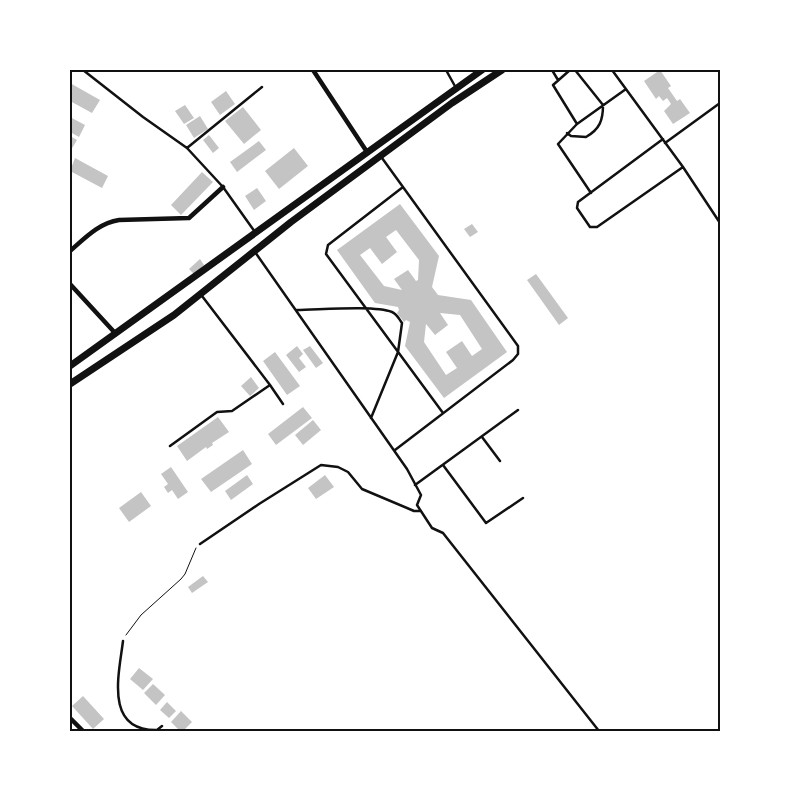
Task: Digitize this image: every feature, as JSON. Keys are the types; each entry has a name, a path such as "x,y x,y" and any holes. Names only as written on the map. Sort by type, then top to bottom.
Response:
{"main road":[{"path":"70,366 482,70"},
{"path":"70,384 174,315 291,222 452,103 502,70"},
{"path":"284,212 291,222"}],"street":[{"path":"313,70 367,152"},
{"path":"70,251 96,229 108,222 189,218 223,187"},
{"path":"70,284 116,334"},
{"path":"70,718 83,731"}],"lane":[{"path":"83,70 143,117 187,148 223,187 255,232"},
{"path":"446,70 456,89"},
{"path":"552,70 558,80"},
{"path":"570,70 554,84 553,88 577,124"},
{"path":"566,133 580,138 586,137 595,132 600,123 603,104 576,70"},
{"path":"612,70 683,167 720,223"},
{"path":"187,148 262,88"},
{"path":"591,193 559,147 559,141 566,133 603,104 626,90"},
{"path":"665,143 720,103"},
{"path":"663,139 578,202 577,206 590,227 593,228 683,167"},
{"path":"381,156 518,346 518,354 513,360 394,450"},
{"path":"403,188 328,244 326,254 443,413"},
{"path":"254,250 394,450 422,495 417,505 432,528 443,533 599,731"},
{"path":"201,295 283,404"},
{"path":"296,310 366,309 390,311 396,314 403,326 398,352 371,418"},
{"path":"170,446 216,412 232,411 270,385"},
{"path":"415,485 518,410"},
{"path":"482,437 500,460"},
{"path":"200,544 321,465 338,467 348,472 362,489 414,511 421,511"},
{"path":"443,465 486,523 523,498"},
{"path":"123,641 117,693 120,708 127,719 139,728 157,730 162,726"}],"path":[{"path":"123,641 127,632 141,615 181,579 200,544"}],"building":[{"path":"660,70 671,86 668,88 677,101 680,99 690,113 673,124 664,111 671,104 667,98 663,101 659,96 656,99 644,81"},
{"path":"70,83 100,100 92,113 70,101"},
{"path":"226,91 235,104 220,115 211,102"},
{"path":"185,105 194,118 184,124 175,111"},
{"path":"243,107 261,130 244,144 225,121"},
{"path":"200,116 208,129 194,138 186,125"},
{"path":"70,117 85,125 79,137 70,132"},
{"path":"209,135 219,148 213,153 203,140"},
{"path":"70,136 77,140 71,150 70,149"},
{"path":"259,141 266,150 237,172 230,162"},
{"path":"294,148 308,166 279,189 265,171"},
{"path":"75,158 108,176 102,188 70,171"},
{"path":"202,172 213,182 181,215 171,205"},
{"path":"257,188 266,201 254,210 245,196"},
{"path":"400,204 439,256 432,287 438,295 471,300 507,352 444,398 405,346 410,322 406,320 404,322 397,313 398,307 375,303 337,250","holes":["396,230 419,260 418,280 416,281 408,270 394,279 402,290 384,286 360,255 370,248 382,264 397,252 386,237","440,313 460,315 482,349 472,356 462,341 446,352 457,368 446,375 424,342 426,324 435,335 448,325"]},
{"path":"472,224 478,232 470,237 464,229"},
{"path":"200,259 204,265 194,274 189,269"},
{"path":"536,274 568,318 559,325 527,280"},
{"path":"297,346 303,354 299,358 306,367 299,372 286,355"},
{"path":"310,346 323,363 316,368 303,350"},
{"path":"275,352 300,386 287,395 263,361"},
{"path":"251,377 259,388 250,396 241,386"},
{"path":"303,407 312,418 276,445 268,434"},
{"path":"218,417 229,432 212,443 213,445 207,449 206,447 187,461 177,446"},
{"path":"313,420 321,430 303,445 295,435"},
{"path":"243,450 252,464 211,492 201,479"},
{"path":"171,467 188,492 178,499 172,490 168,493 164,487 168,484 161,474"},
{"path":"247,475 253,484 231,500 225,491"},
{"path":"325,475 334,487 316,499 308,488"},
{"path":"141,492 151,506 129,522 119,508"},
{"path":"203,576 208,582 192,593 188,587"},
{"path":"139,668 153,679 143,690 130,679"},
{"path":"153,684 165,695 156,705 144,693"},
{"path":"83,696 104,719 93,729 72,706"},
{"path":"167,702 176,711 169,718 160,710"},
{"path":"181,711 192,722 183,731 180,731 171,722"}]}
